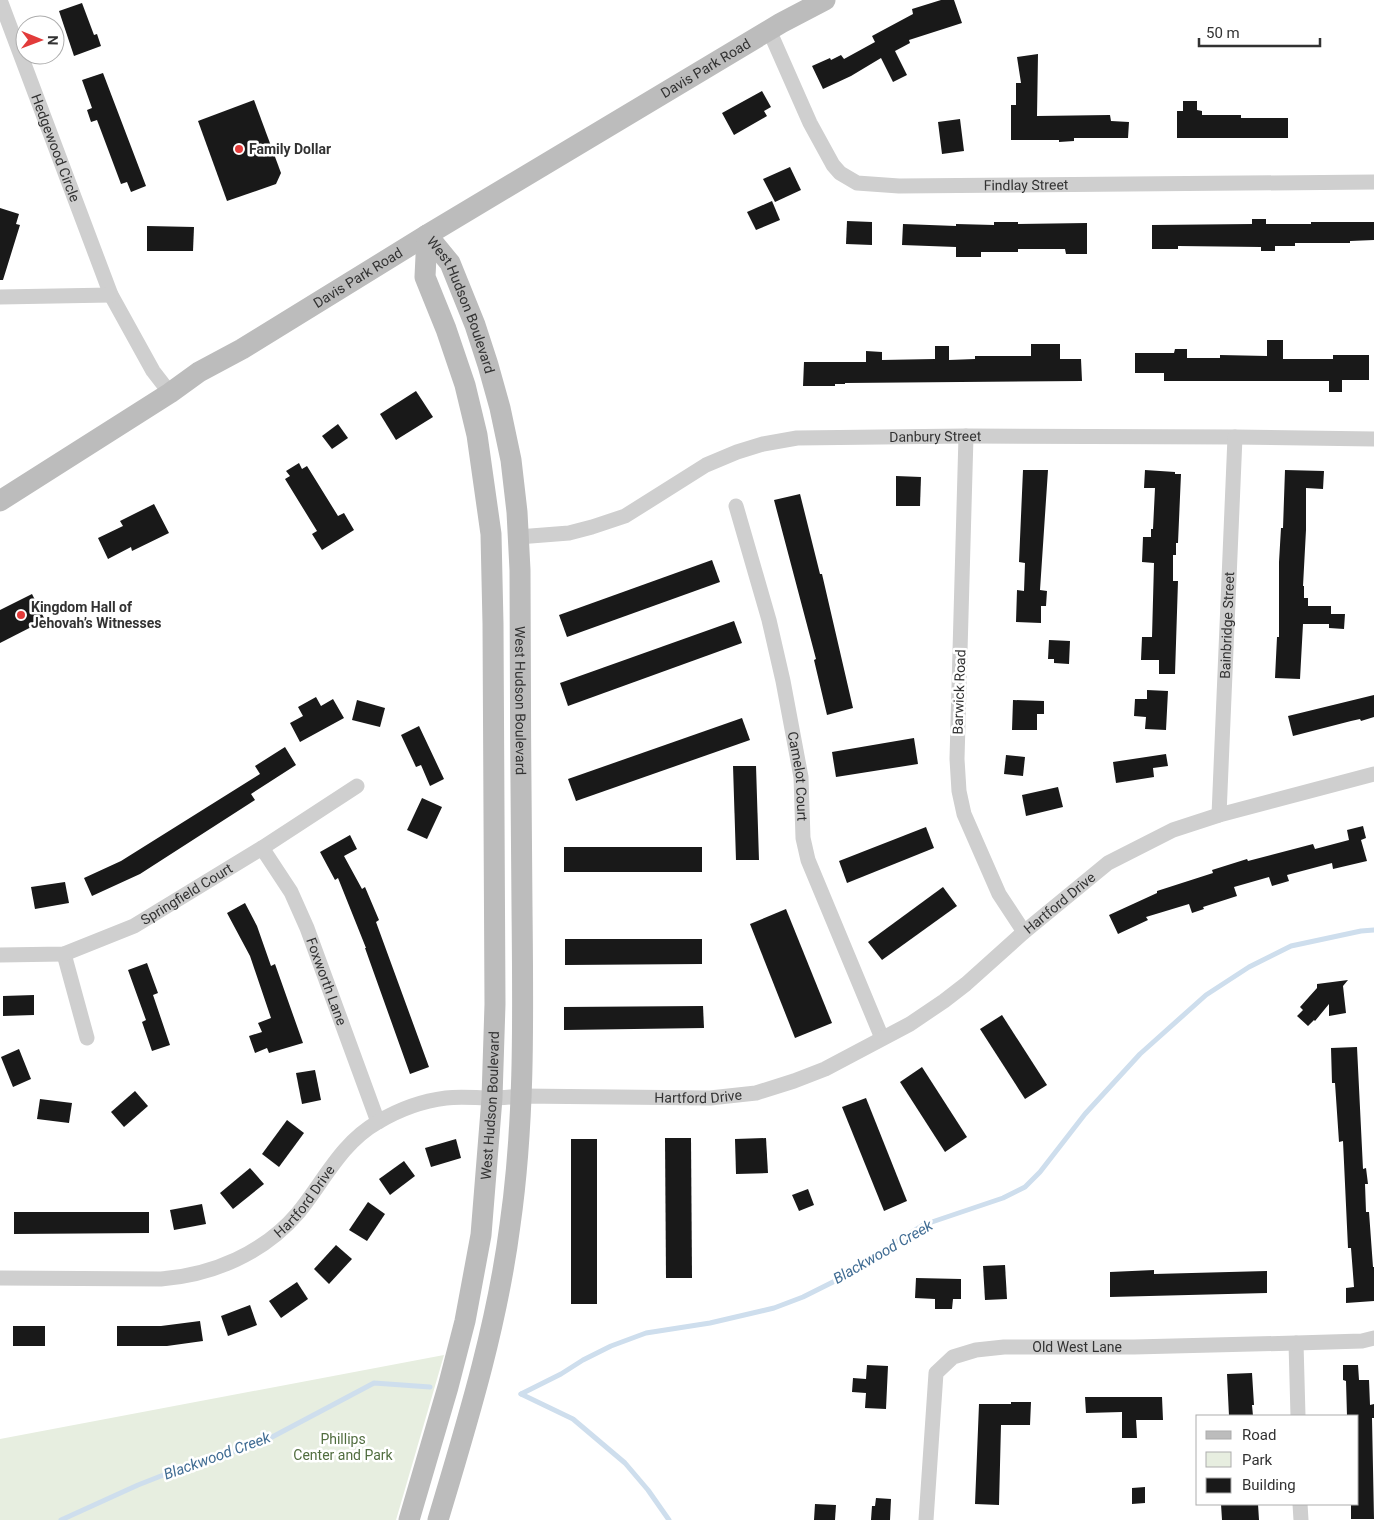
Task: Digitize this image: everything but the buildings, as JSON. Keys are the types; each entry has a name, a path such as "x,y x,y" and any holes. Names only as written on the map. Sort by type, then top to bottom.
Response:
{"main road":[{"name":"Davis Park Road","path":"0,501 170,393 199,372 242,349 427,235 769,30 825,0"},
{"name":"West Hudson Boulevard","path":"427,235 450,263 475,325 500,408 511,460 518,537 523,1010 522,1096 518,1157 510,1225 495,1317 478,1388 438,1520"},
{"name":"West Hudson Boulevard","path":"409,1520 448,1387 465,1321 481,1235 492,1098 495,965 491,534 477,435 465,385 446,329 425,277 427,235"}],"street":[{"name":"Hedgewood Circle","path":"0,0 111,295 153,371 170,393"},
{"name":"Findlay Street","path":"769,30 810,123 833,165 840,173 857,182 899,186 1374,182"},
{"path":"0,297 111,295"},
{"name":"Danbury Street","path":"518,537 569,532 592,527 625,516 706,465 762,444 797,438 966,436 1374,439"},
{"name":"Barwick Road","path":"966,436 957,759 959,791 964,814 999,894 1024,932"},
{"name":"Bainbridge Street","path":"1219,814 1236,437"},
{"name":"Camelot Court","path":"736,506 769,620 783,681 801,777 803,828 808,860 882,1038"},
{"name":"Hartford Drive","path":"0,1278 175,1278 207,1271 222,1265 248,1254 280,1231 298,1212 341,1152 362,1132 378,1122 417,1104 431,1100 464,1096 492,1098 522,1096 710,1098 739,1096 771,1088 825,1069 910,1024 944,1001 1108,863 1173,830 1219,814 1374,774"},
{"name":"Springfield Court","path":"0,955 64,954 134,926 262,848 357,786"},
{"name":"Foxworth Lane","path":"262,848 291,892 307,928 378,1122"},
{"path":"64,954 87,1038"},
{"name":"Old West Lane","path":"926,1520 936,1373 953,1357 976,1350 1004,1347 1134,1347 1362,1341 1374,1338"},
{"path":"1296,1343 1298,1415"},
{"path":"1300,1505 1301,1520"}],"green space":[{"name":"Phillips Center and Park","path":"444,1355 396,1520 0,1520 0,1439"}],"waterway":[{"name":"Blackwood Creek","path":"521,1394 611,1346 646,1333 710,1323 774,1308 803,1297 849,1274 923,1225 1003,1198 1025,1187 1040,1172 1085,1114 1140,1054 1206,995 1249,967 1291,946 1374,930"},
{"name":"Blackwood Creek","path":"61,1520 138,1485 194,1463 257,1445 374,1383 430,1387"},
{"path":"521,1394 573,1419 625,1463 648,1490 669,1520"}],"place":[{"name":"Family Dollar","path":"239,149"},
{"name":"Kingdom Hall of Jehovah’s Witnesses","path":"21,615"}]}
